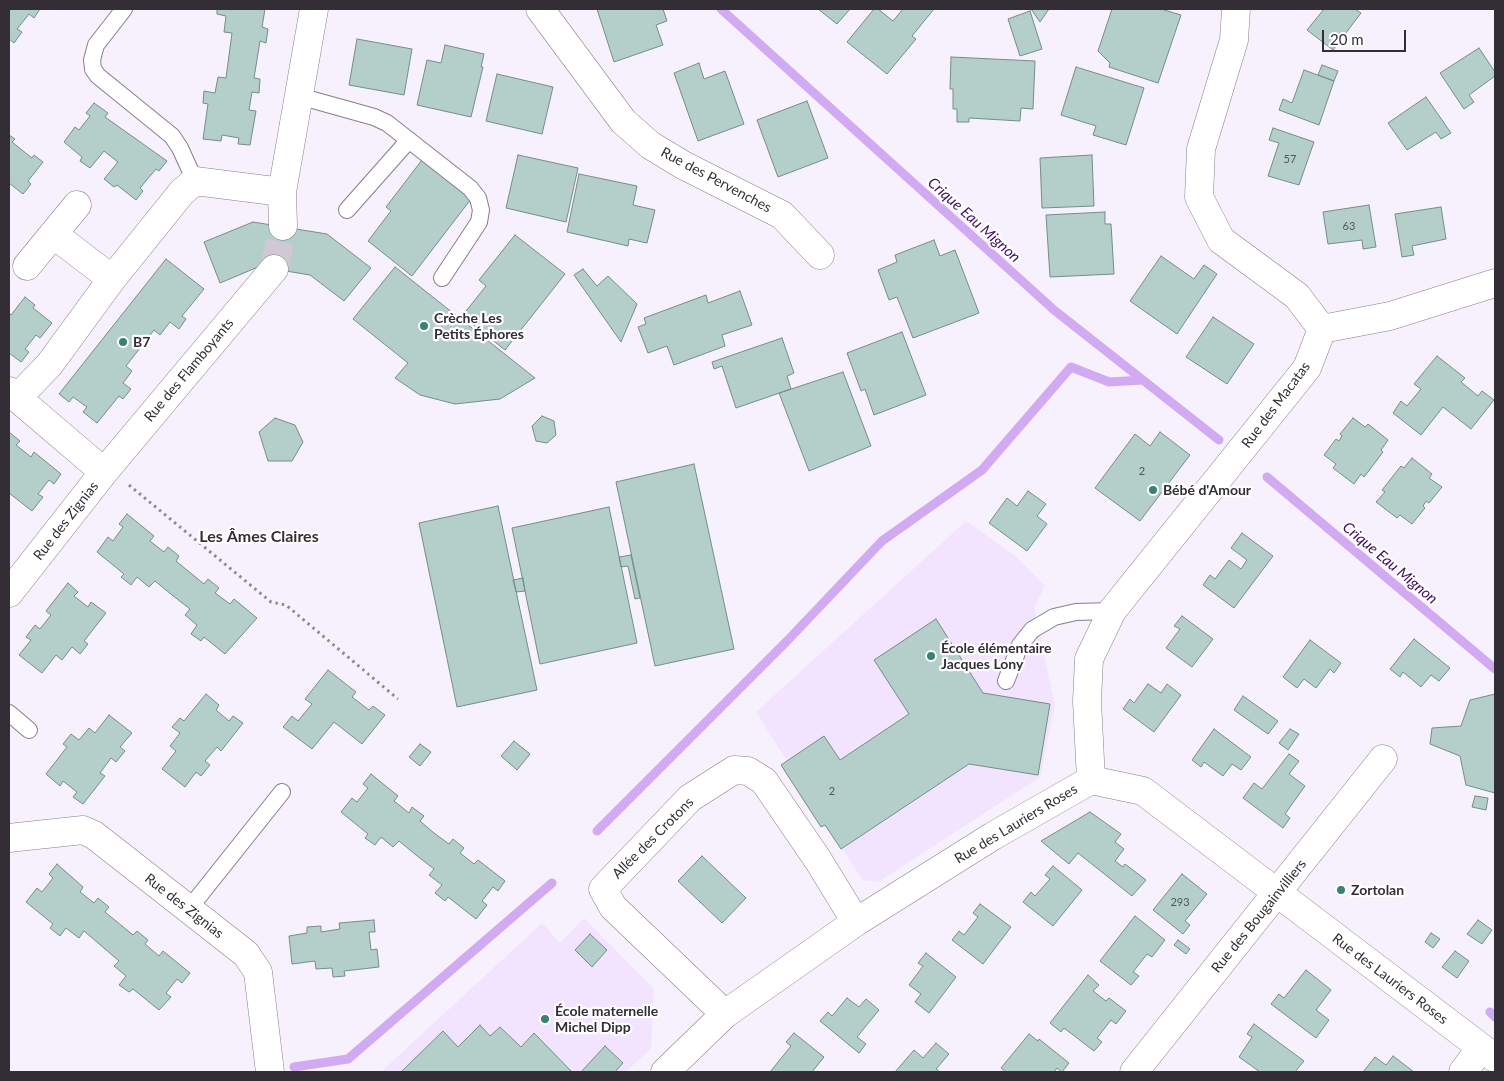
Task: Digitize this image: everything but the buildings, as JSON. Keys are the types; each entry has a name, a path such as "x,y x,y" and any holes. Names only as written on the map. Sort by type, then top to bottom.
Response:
{"street":[{"path":"283,226 282,192 314,9"},
{"name":"Rue des Pervenches","path":"540,9 623,121 636,133 650,145 683,166 782,215 820,255"},
{"path":"1236,9 1234,40 1201,149 1199,197 1221,240 1297,296 1322,329 1390,316 1495,283"},
{"path":"104,472 13,394 49,365 112,279 182,192 194,181 282,192"},
{"path":"27,266 77,204"},
{"path":"53,234 112,279"},
{"name":"Rue des Flamboyants","path":"104,472 274,269"},
{"name":"Rue des Macatas","path":"1091,780 1086,701 1089,659 1112,611 1308,368 1322,329"},
{"name":"Rue des Zignias","path":"12,582 104,472"},
{"name":"Rue des Bougainvilliers","path":"1134,1072 1277,894 1382,759"},
{"name":"Allée des Crotons","path":"726,1014 613,907 603,889 690,798 734,770 748,771 764,781 818,860 856,922"},
{"name":"Rue des Lauriers Roses","path":"664,1072 726,1014 856,922 993,836 1091,780 1143,791 1488,1053"},
{"name":"Rue des Zignias","path":"9,838 83,830 94,835 253,961 258,972 270,1072"},
{"path":"1463,1072 1488,1053"}],"lane":[{"path":"124,9 96,45 92,60 93,69 98,76 172,136 180,148 194,181"},
{"path":"299,99 313,100 374,116 387,123 470,188 478,198 482,210 479,222 442,278"},
{"path":"347,210 409,140"},
{"path":"1006,681 1020,645 1032,630 1054,617 1076,612 1112,611"},
{"path":"9,713 29,730"},
{"path":"188,910 282,792"}],"path":[{"path":"104,472 122,480 271,602 286,605 398,700"}],"shaded area":[{"name":"École élémentaire Jacques Lony","path":"966,521 1014,555 1045,586 1034,607 1055,705 1040,777 878,882 862,880 756,712"},
{"name":"École maternelle Michel Dipp","path":"584,918 654,989 651,1049 625,1072 381,1072 542,923 560,943"}],"waterway":[{"name":"Crique Eau Mignon","path":"721,9 1054,310 1219,440"},
{"path":"597,831 787,641 882,541 982,470 1071,367 1109,382 1143,380"},
{"name":"Crique Eau Mignon","path":"1267,477 1495,669"},
{"path":"294,1067 348,1059 552,883"},
{"path":"1490,1012 1495,1017"}],"tunnel":[{"path":"274,269 283,226"}],"place":[{"name":"Crèche Les Petits Éphores","path":"424,326"},
{"name":"B7","path":"123,342"},
{"name":"Bébé d'Amour","path":"1153,490"},
{"name":"École élémentaire Jacques Lony","path":"931,656"},
{"name":"Zortolan","path":"1341,890"},
{"name":"École maternelle Michel Dipp","path":"545,1019"}],"district":[{"name":"Les Âmes Claires","path":"259,537"}]}
